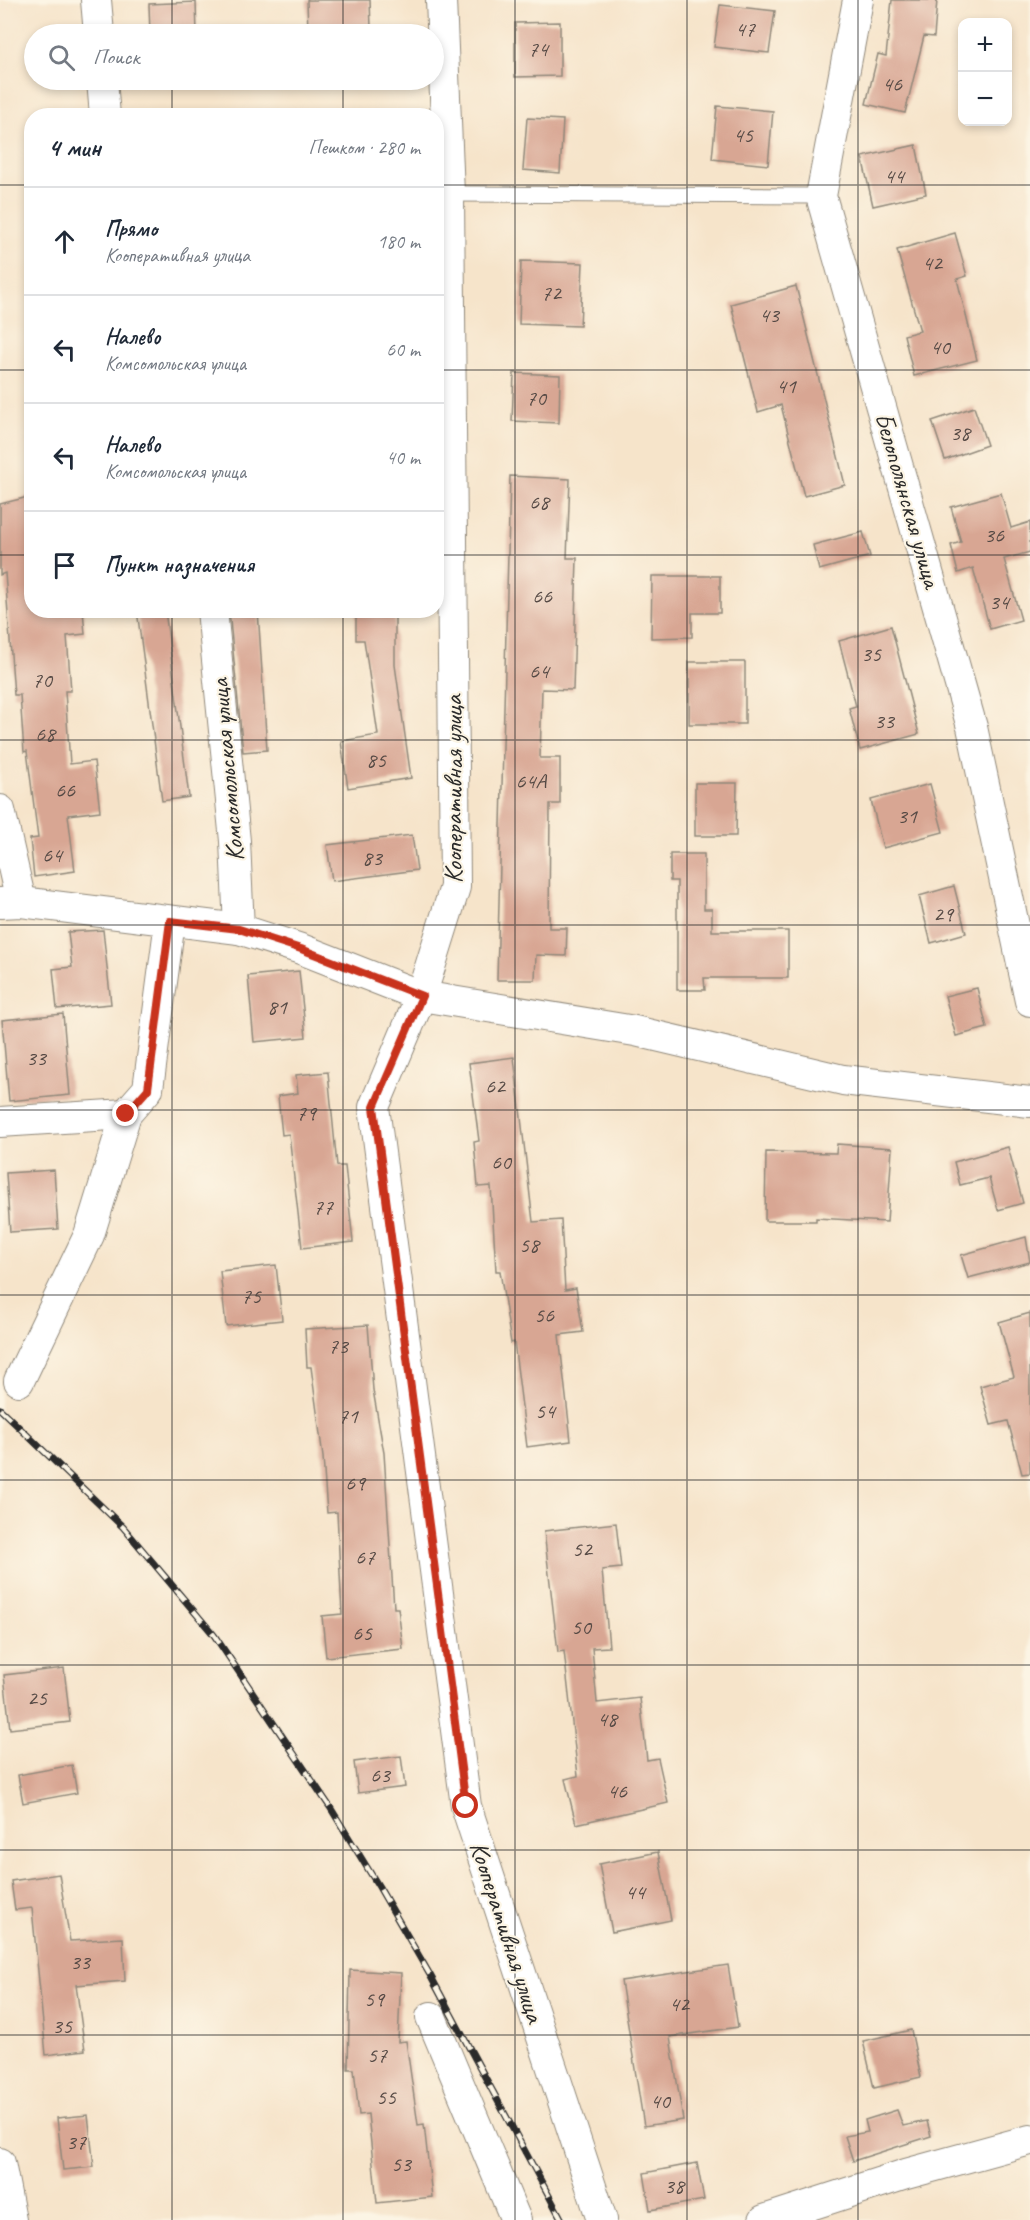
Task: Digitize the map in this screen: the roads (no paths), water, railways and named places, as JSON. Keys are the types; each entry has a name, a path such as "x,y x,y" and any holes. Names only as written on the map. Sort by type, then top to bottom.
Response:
{"street":[{"path":"96,0 98,24"},
{"name":"Кооперативная улица","path":"441,0 442,24"},
{"name":"Белополянская улица","path":"858,0 821,196 972,727 1030,1001"},
{"name":"Кооперативная улица","path":"444,73 449,194 455,887 422,996 374,1107 466,1806 602,2220"},
{"path":"103,90 104,108"},
{"name":"Комсомольская улица","path":"213,618 235,841 239,929"},
{"path":"0,810 11,902 239,929 301,949 422,996 634,1031 843,1080 1030,1102"},
{"path":"19,1381 89,1235 126,1114 148,1089 170,921"},
{"path":"0,1122 126,1114"},
{"path":"431,2017 516,2220"},
{"path":"764,2220 906,2174 1030,2140"},
{"path":"0,2163 10,2220"}],"lane":[{"path":"449,194 821,196"}],"railway":[{"path":"0,1409 123,1527 214,1635 330,1807 379,1887 430,1975 562,2220"}]}
